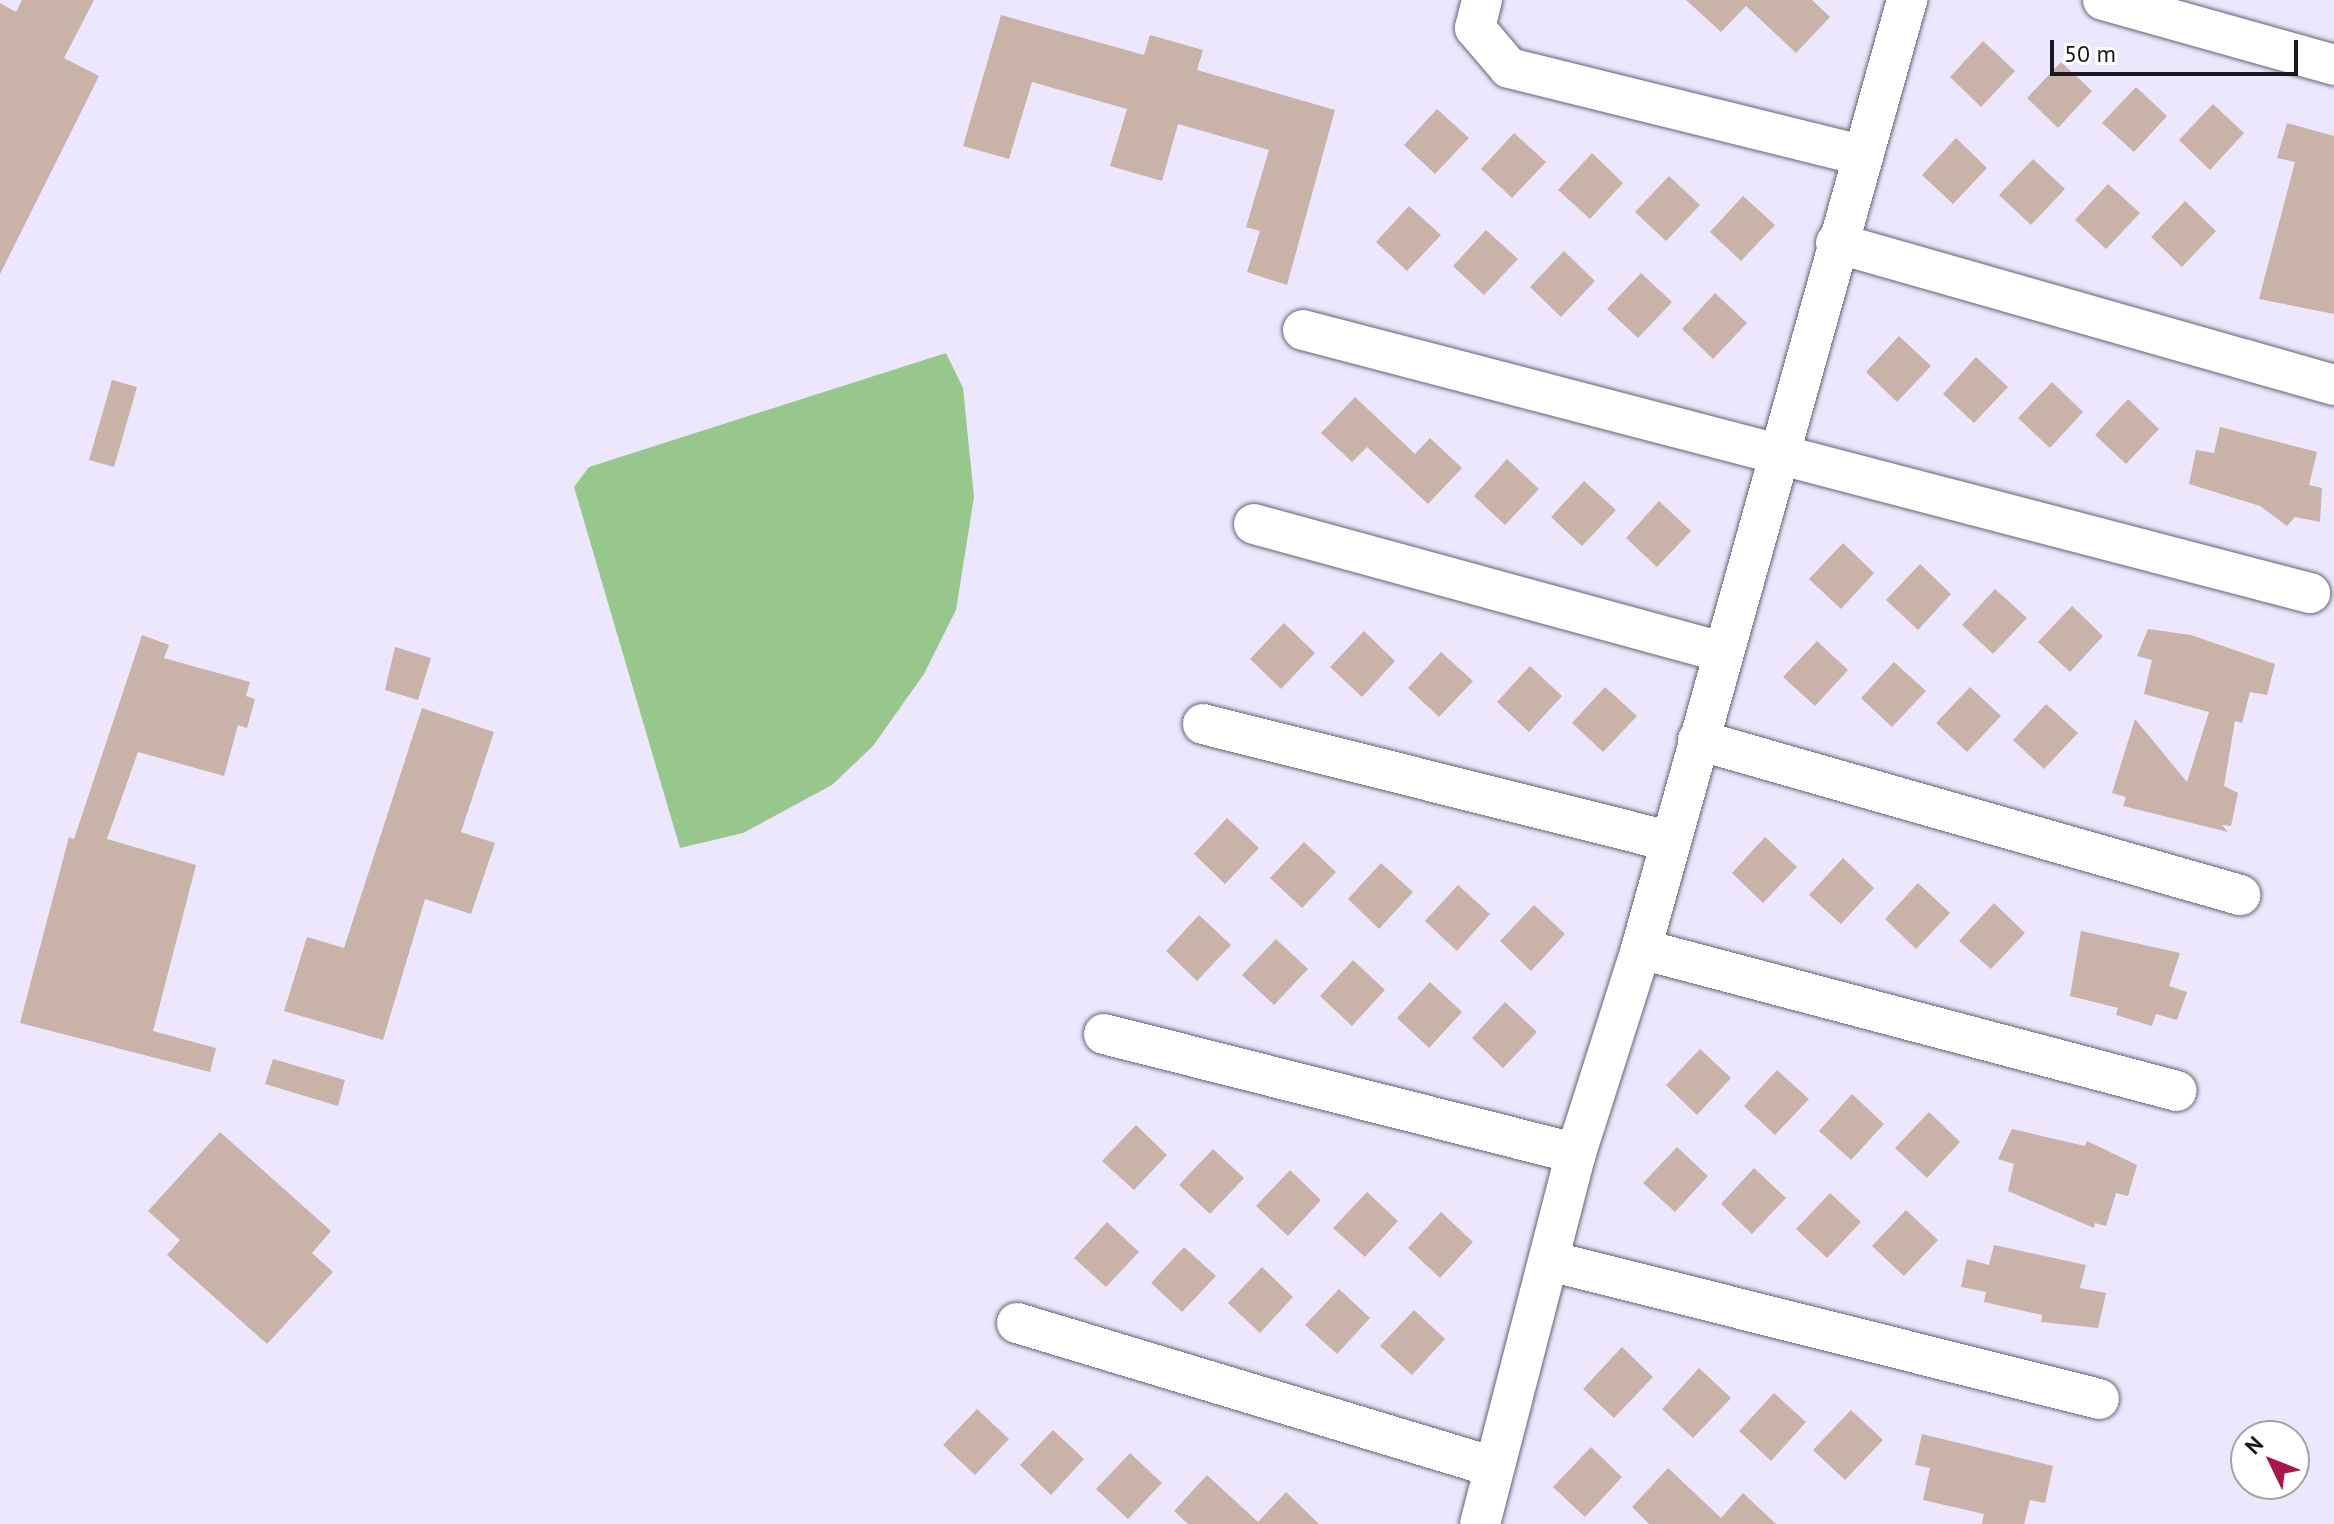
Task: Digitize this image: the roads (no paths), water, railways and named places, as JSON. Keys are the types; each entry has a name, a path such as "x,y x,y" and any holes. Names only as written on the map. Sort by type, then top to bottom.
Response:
{"street":[{"path":"1482,0 1475,28 1509,68 1860,155"},
{"path":"1480,1524 1576,1153 1641,949 1776,453 1907,0"},
{"path":"2103,0 2334,65"},
{"path":"1836,243 2334,385"},
{"path":"1303,330 2310,593"},
{"path":"1254,524 1722,652"},
{"path":"1203,724 1670,841"},
{"path":"1698,740 2240,895"},
{"path":"1641,949 2177,1091"},
{"path":"1104,1034 1576,1153"},
{"path":"1550,1261 2099,1399"},
{"path":"1017,1323 1493,1467"}]}
